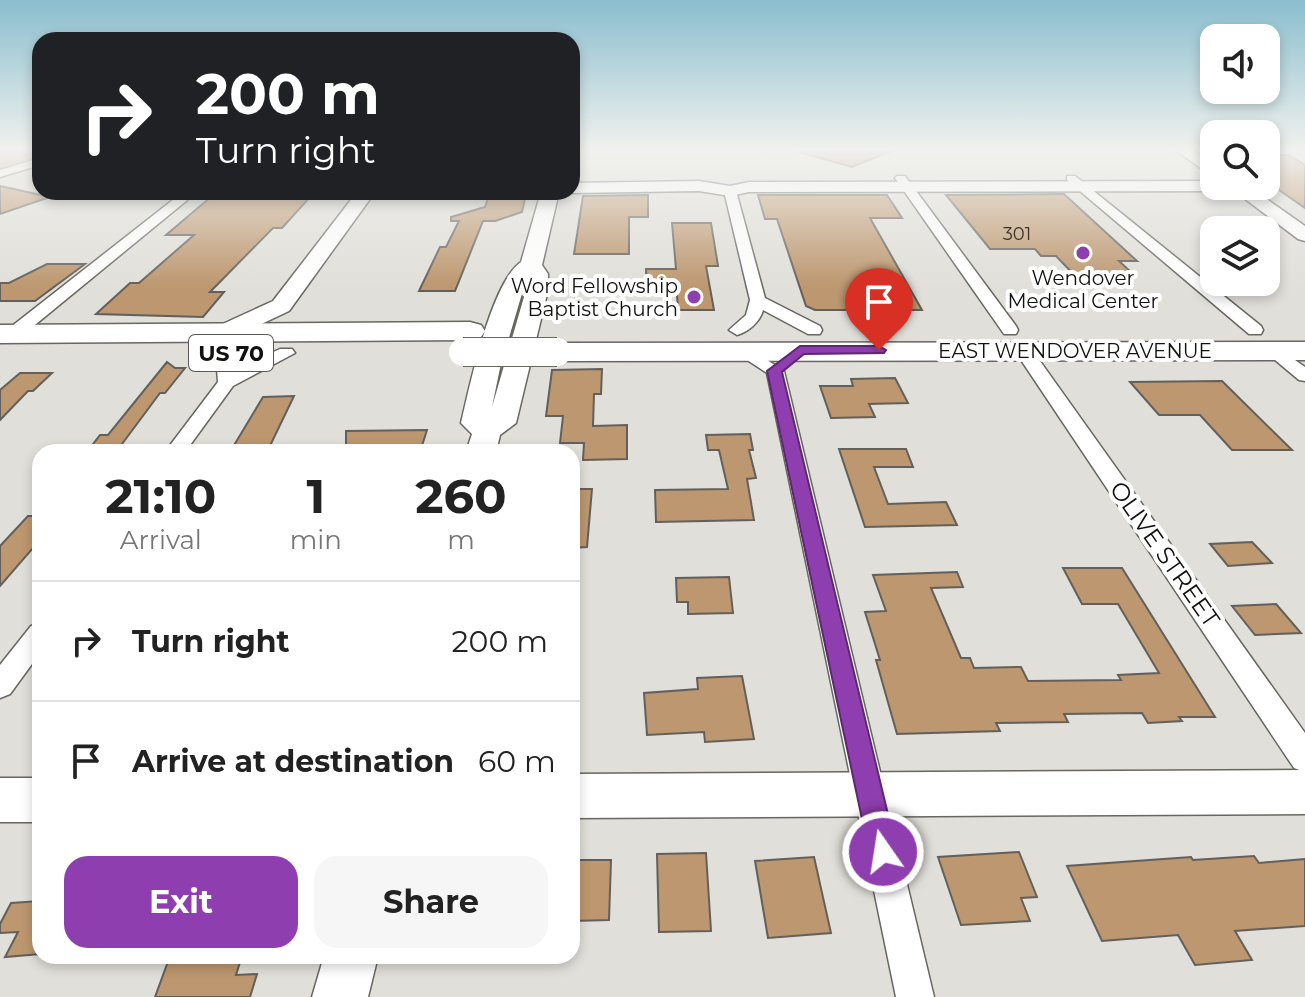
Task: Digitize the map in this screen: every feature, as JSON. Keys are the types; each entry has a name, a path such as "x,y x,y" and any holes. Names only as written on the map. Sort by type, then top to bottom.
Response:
{"highway":[{"name":"EAST WENDOVER AVENUE","path":"291,343 1017,340 1278,344 1305,330"},
{"name":"US 70","path":"3,340 222,356 291,343"}],"street":[{"path":"731,195 758,300 741,340 775,371 915,997"},
{"name":"OLIVE STREET","path":"913,195 1305,758"},
{"path":"1092,195 1278,344 1305,376"},
{"path":"3,340 181,200"},
{"path":"179,444 222,356 281,306 360,200"},
{"path":"484,442 502,423 510,399 537,290 537,274 531,265 548,200"},
{"path":"1256,200 1305,235"},
{"path":"758,300 779,314 807,340 775,371"},
{"path":"281,306 291,343"},
{"path":"0,686 32,644"},
{"path":"580,796 1305,792"},
{"path":"0,800 32,800"},
{"path":"340,997 349,964"}],"building":[{"path":"0,195 32,195 32,200 41,200 0,214"},
{"path":"648,195 648,217 629,217 629,254 574,254 583,196"},
{"path":"758,195 887,195 902,218 870,218 922,310 815,310 806,306 777,219 765,219"},
{"path":"946,195 1065,195 1137,261 1119,261 1132,273 1105,273 1113,280 1080,281 1056,256 1041,256 1035,249 990,249"},
{"path":"1286,195 1305,195 1305,208"},
{"path":"207,200 307,200 282,228 273,228 210,292 224,292 203,317 96,314 130,283 139,283 194,235 166,235"},
{"path":"487,200 525,200 522,212 495,221 483,221 455,291 419,291 440,247 446,247 459,221 451,221 451,217 485,207"},
{"path":"672,223 711,223 718,266 706,266 714,310 678,310 677,295 647,295 646,269 676,269"},
{"path":"47,264 85,264 35,301 0,301 0,283 9,283"},
{"path":"167,362 175,368 185,368 165,393 160,393 122,444 93,444 100,435 108,435"},
{"path":"602,369 601,394 594,394 593,426 627,425 627,459 583,460 584,443 560,443 563,416 546,416 552,370"},
{"path":"20,373 52,373 33,391 28,391 0,420 0,390"},
{"path":"895,378 908,403 869,404 875,417 831,418 820,386 853,386 851,379"},
{"path":"1222,381 1292,450 1232,450 1200,415 1159,415 1130,382"},
{"path":"294,396 271,444 235,444 263,397"},
{"path":"427,430 423,444 346,444 346,431"},
{"path":"750,434 753,450 749,450 756,478 747,479 754,520 656,522 655,490 728,489 719,450 708,450 706,435"},
{"path":"839,449 906,449 913,467 874,467 888,504 946,502 957,525 865,527"},
{"path":"580,489 592,489 587,547 580,547"},
{"path":"28,516 32,516 32,549 0,586 0,546"},
{"path":"1252,542 1272,563 1228,566 1210,544"},
{"path":"1063,568 1122,568 1215,717 1179,717 1182,721 1148,723 1142,713 1064,714 1068,722 996,723 1000,731 897,734 865,612 886,611 873,575 957,572 963,587 931,588 961,658 970,658 974,668 1021,667 1028,681 1121,680 1118,675 1159,673 1118,604 1082,604"},
{"path":"729,577 733,613 688,614 688,602 677,602 676,578"},
{"path":"1276,604 1301,633 1255,635 1232,606"},
{"path":"742,676 754,739 705,742 704,732 647,735 644,693 698,689 697,678"},
{"path":"1019,852 1037,897 1021,898 1030,921 961,925 938,857"},
{"path":"706,853 711,931 659,932 657,854"},
{"path":"1254,856 1259,863 1305,859 1305,926 1235,931 1252,960 1195,965 1178,935 1102,941 1067,866 1191,857 1193,860"},
{"path":"814,857 831,933 768,938 755,861"},
{"path":"580,860 611,860 609,920 580,921"},
{"path":"32,902 32,955 5,957 18,932 0,933 0,924 11,903"},
{"path":"167,964 239,964 236,975 257,974 250,997 155,997"}],"place":[{"name":"Wendover Medical Center","path":"1083,253"},
{"name":"Word Fellowship Baptist Church","path":"694,297"}],"route":[{"path":"879,350 800,350 775,371 883,852"}]}
